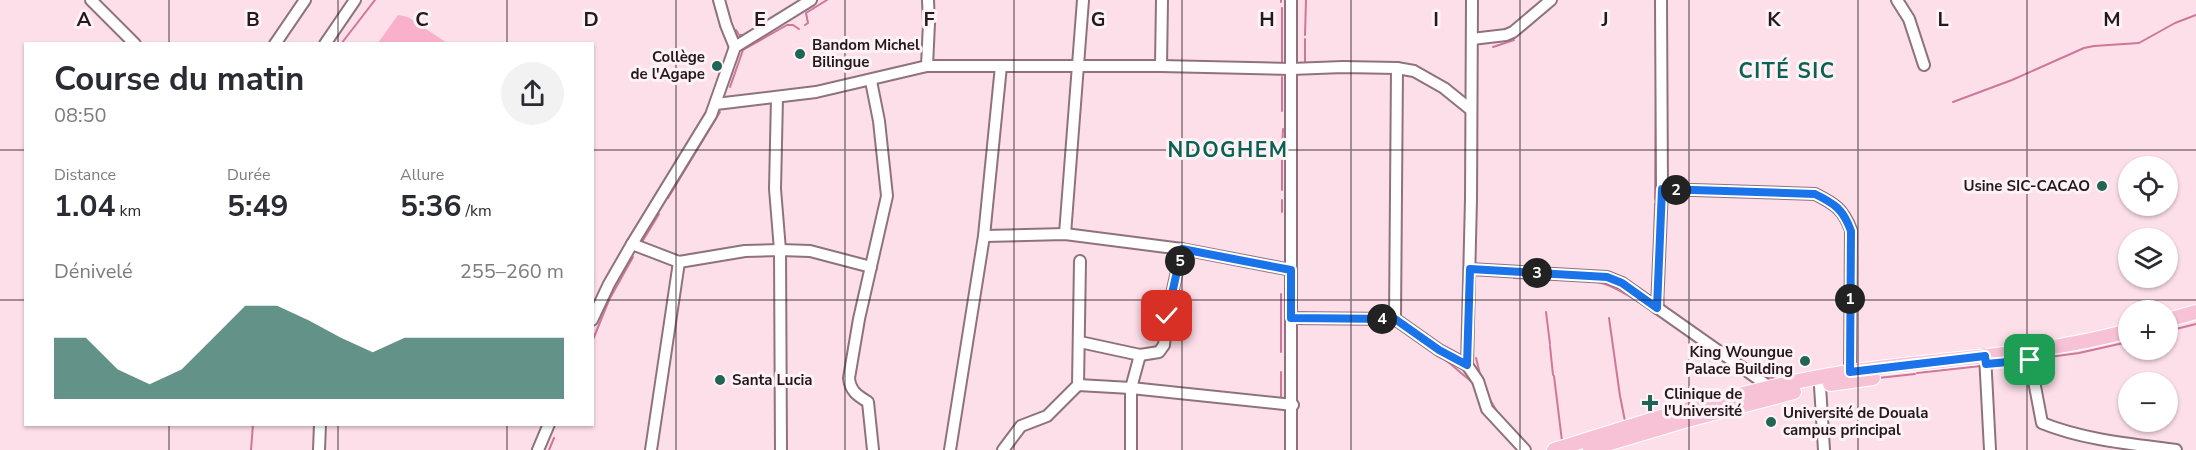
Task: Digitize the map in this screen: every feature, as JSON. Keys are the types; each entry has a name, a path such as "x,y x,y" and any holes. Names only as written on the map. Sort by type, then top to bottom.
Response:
{"main road":[{"path":"2178,317 2196,312"},
{"path":"2178,326 2196,321"},
{"path":"1585,450 1684,421 1820,386 1986,360 2118,334"},
{"path":"1554,450 1704,405 1771,388 1850,372 1986,360 2030,360 2118,341"}],"street":[{"path":"91,0 133,42"},
{"path":"277,42 305,0"},
{"path":"326,42 355,0"},
{"path":"719,0 735,47"},
{"path":"594,316 632,244 704,128 716,104 735,47 811,0"},
{"path":"927,66 928,0"},
{"path":"1065,234 1083,0"},
{"path":"1161,66 1162,0"},
{"path":"1285,0 1291,0 1292,450"},
{"path":"1467,365 1472,0"},
{"path":"1472,39 1513,32 1551,0"},
{"path":"1657,308 1662,189 1661,0"},
{"path":"1898,0 1915,33 1924,65"},
{"path":"716,104 816,92 871,81 927,66 1161,66 1291,69 1397,68 1414,71 1425,77 1470,108"},
{"path":"950,450 984,236 1001,66"},
{"path":"1395,319 1397,68"},
{"path":"871,81 879,121 887,191 849,378 856,394 868,402 873,450"},
{"path":"777,97 776,189 780,250 781,450"},
{"path":"1662,189 1815,194 1834,203 1846,216 1851,231 1850,372"},
{"path":"984,236 1065,234 1182,249 1291,270"},
{"path":"632,244 679,262 745,250 780,250 810,251 871,267"},
{"path":"1080,342 1140,355 1159,352 1164,345 1167,316 1182,249"},
{"path":"1003,450 1021,426 1047,416 1078,385 1080,261"},
{"path":"651,450 679,262"},
{"path":"1470,269 1607,277 1622,283 1771,388"},
{"path":"1291,318 1395,319 1439,350 1467,365 1478,381 1487,410 1525,450"},
{"path":"1131,450 1131,388 1140,355"},
{"path":"1986,360 1990,450"},
{"path":"2030,360 2042,423 2064,432 2176,450"},
{"path":"1078,385 1131,388 1293,405"},
{"path":"1820,386 1824,450"},
{"path":"319,450 320,426"},
{"path":"538,450 548,426"}],"shaded area":[{"path":"398,15 408,17 446,42 379,42"}],"waterway":[{"path":"343,42 375,0"},
{"path":"805,25 808,23 806,13 827,0"},
{"path":"1305,35 1306,0"},
{"path":"1282,8 1282,65"},
{"path":"1953,102 2012,80 2084,48 2139,43 2175,23 2196,15"},
{"path":"730,87 743,50 787,25 793,25 799,29"},
{"path":"736,30 739,35 745,35"},
{"path":"1305,39 1305,63"},
{"path":"1493,47 1514,40"},
{"path":"1282,77 1282,111"},
{"path":"1655,199 1656,90"},
{"path":"668,198 720,112"},
{"path":"1282,148 1283,129"},
{"path":"1282,159 1282,190"},
{"path":"1282,200 1282,212"},
{"path":"1654,264 1655,204"},
{"path":"642,242 659,214"},
{"path":"1845,230 1846,239"},
{"path":"594,337 609,300 633,257"},
{"path":"1514,278 1564,280"},
{"path":"1597,282 1626,294 1677,328"},
{"path":"1281,294 1281,352"},
{"path":"1663,296 1664,307"},
{"path":"1546,312 1550,344"},
{"path":"1609,318 1625,421"},
{"path":"2178,328 2196,324"},
{"path":"2034,359 2079,353 2118,344"},
{"path":"1550,346 1553,375"},
{"path":"1728,351 1761,374 1775,380"},
{"path":"1441,356 1473,383"},
{"path":"1476,358 1481,378"},
{"path":"1998,364 2024,361"},
{"path":"1989,365 1996,364"},
{"path":"1917,373 1981,366"},
{"path":"1281,372 1281,400"},
{"path":"1878,378 1915,374"},
{"path":"1554,376 1562,441"},
{"path":"1478,396 1481,408"},
{"path":"1489,398 1498,413"},
{"path":"251,450 253,426"},
{"path":"549,450 554,438"}],"place":[{"name":"Bandom Michel Bilingue","path":"800,54"},
{"name":"Collège de l'Agape","path":"717,66"},
{"name":"Usine SIC-CACAO","path":"2102,186"},
{"name":"King Woungue Palace Building","path":"1805,361"},
{"name":"Santa Lucia","path":"720,380"},
{"name":"Clinique de l'Université","path":"1650,403"},
{"name":"Université de Douala campus principal","path":"1771,422"}],"district":[{"name":"CITÉ SIC","path":"1787,71"},
{"name":"NDOGHEM","path":"1228,150"}],"route":[{"path":"1167,316 1182,249 1291,270 1291,318 1395,319 1456,361 1467,365 1470,269 1607,277 1622,283 1657,308 1662,189 1815,194 1834,203 1846,216 1851,231 1850,372 1985,356 1986,364 2030,360"}]}
